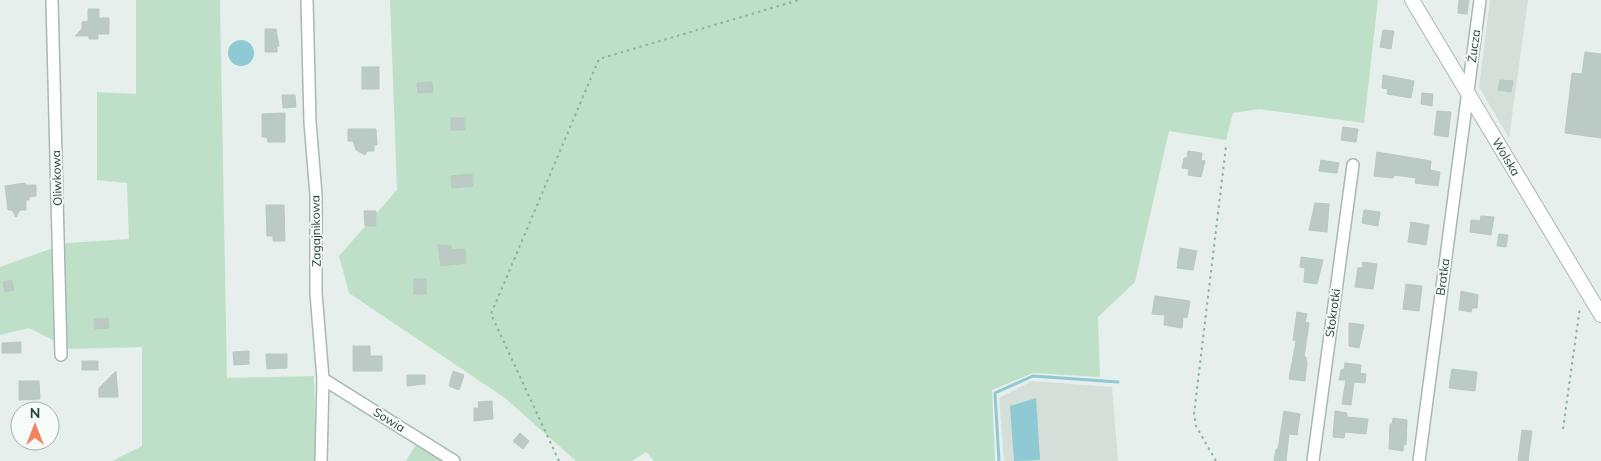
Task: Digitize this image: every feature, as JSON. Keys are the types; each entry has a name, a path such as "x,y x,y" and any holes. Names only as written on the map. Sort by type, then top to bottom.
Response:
{"street":[{"name":"Oliwkowa","path":"52,0 62,356"},
{"name":"Zagajnikowa","path":"307,0 310,122 316,195 316,293 323,379 321,461"},
{"name":"Wolska","path":"1412,0 1601,315"},
{"name":"Żucza","path":"1468,93 1480,0"},
{"name":"Bratka","path":"1419,461 1468,93"},
{"name":"Stokrotki","path":"1313,461 1353,165"},
{"name":"Sowia","path":"323,379 454,461"}],"path":[{"path":"559,461 491,314 599,59 799,0"},
{"path":"1216,461 1196,426 1194,414 1226,146"},
{"path":"1563,429 1582,299 1586,291"}],"shaded area":[{"path":"1490,0 1528,0 1509,138 1479,87"},
{"path":"1032,381 1112,387 1118,461 1004,461 999,398"}],"green space":[{"path":"136,0 220,0 227,378 314,376 316,461 112,461 142,446 142,347 70,349 29,328 0,335 0,267 67,243 129,239 127,183 97,180 97,92 136,94"},
{"path":"390,0 1378,0 1364,123 1259,109 1233,113 1226,140 1169,131 1135,282 1098,317 1100,377 1033,373 992,390 995,461 654,461 646,452 632,461 576,461 505,398 349,293 339,256 397,190"},
{"path":"416,445 445,461 406,461"}],"water":[{"path":"241,40 250,44 254,53 250,62 241,66 232,62 228,53 232,44"},
{"path":"1036,398 1040,460 1014,461 1010,406"}],"building":[{"path":"1459,0 1469,0 1467,14 1458,13"},
{"path":"88,9 99,9 99,18 109,18 109,34 98,34 98,39 89,39 89,36 75,36 82,29 82,22 88,21"},
{"path":"265,29 276,29 279,46 277,46 277,52 265,52"},
{"path":"1383,30 1394,31 1391,49 1380,47"},
{"path":"1585,52 1601,54 1601,138 1565,133 1572,73 1582,74"},
{"path":"362,67 379,67 379,89 362,89"},
{"path":"1383,75 1414,81 1411,98 1387,94 1388,89 1382,88"},
{"path":"1500,80 1513,81 1511,92 1498,90"},
{"path":"432,82 433,92 418,93 417,83"},
{"path":"1422,93 1433,94 1432,106 1421,104"},
{"path":"282,95 295,95 296,107 283,108"},
{"path":"1437,111 1451,112 1448,137 1434,135"},
{"path":"285,113 285,142 268,142 267,137 262,137 262,114"},
{"path":"451,118 464,118 465,130 451,130"},
{"path":"1343,127 1358,129 1356,142 1341,140"},
{"path":"348,129 376,129 377,145 374,145 374,151 367,151 365,155 356,150 353,141 348,141"},
{"path":"1188,151 1202,153 1201,160 1205,161 1201,177 1188,175 1189,169 1182,168"},
{"path":"1377,152 1431,161 1430,170 1440,172 1438,186 1415,183 1416,178 1394,175 1393,178 1374,176"},
{"path":"1321,160 1339,163 1337,173 1319,171"},
{"path":"472,174 473,186 452,188 451,176"},
{"path":"25,183 25,185 36,185 36,196 29,197 29,200 26,200 26,210 20,210 16,217 12,210 8,210 5,186"},
{"path":"1315,203 1329,204 1327,232 1309,230"},
{"path":"266,205 284,205 285,241 273,241 273,236 267,236"},
{"path":"1364,210 1380,212 1378,226 1362,223"},
{"path":"364,211 376,211 376,226 365,226"},
{"path":"1481,216 1494,217 1491,235 1470,232 1471,220 1480,221"},
{"path":"1411,222 1429,225 1426,245 1408,242"},
{"path":"1499,234 1508,235 1506,247 1497,246"},
{"path":"438,245 451,246 452,250 465,249 466,263 441,266"},
{"path":"1180,248 1197,251 1193,270 1177,268"},
{"path":"1301,257 1323,260 1317,284 1304,282 1305,268 1300,267"},
{"path":"1363,262 1377,264 1373,289 1355,287 1358,268 1362,268"},
{"path":"414,279 426,279 426,294 414,294"},
{"path":"12,280 14,290 5,292 3,282"},
{"path":"1406,284 1422,286 1419,311 1403,309"},
{"path":"1461,291 1478,295 1477,308 1472,308 1471,312 1459,310"},
{"path":"1155,296 1190,301 1187,318 1183,317 1182,328 1164,325 1165,315 1152,314"},
{"path":"1297,312 1307,314 1305,322 1309,323 1304,357 1306,357 1307,363 1305,381 1289,379 1296,341 1293,340"},
{"path":"108,318 109,328 95,329 94,319"},
{"path":"1349,323 1364,325 1359,348 1349,346"},
{"path":"21,342 21,353 2,353 2,343"},
{"path":"353,346 370,346 370,356 382,356 382,371 353,371"},
{"path":"249,351 249,364 234,365 233,352"},
{"path":"266,354 287,354 287,368 267,369"},
{"path":"82,361 98,361 98,370 82,370"},
{"path":"1345,363 1361,365 1360,373 1366,374 1365,383 1354,382 1351,405 1342,404 1346,380 1339,380"},
{"path":"1452,369 1477,372 1475,391 1449,388"},
{"path":"116,371 118,397 99,397 99,388"},
{"path":"453,371 464,375 459,390 449,386"},
{"path":"407,375 425,375 425,384 407,386"},
{"path":"19,381 39,381 40,399 19,400"},
{"path":"492,401 493,419 474,421 474,408 479,408 478,402"},
{"path":"1284,411 1300,414 1297,435 1289,434 1286,461 1274,461 1276,449 1278,449"},
{"path":"1335,411 1347,413 1347,417 1368,419 1366,434 1345,432 1344,438 1333,437"},
{"path":"1393,418 1407,420 1406,445 1404,444 1403,451 1389,449 1390,424 1392,424"},
{"path":"1522,430 1532,431 1528,461 1518,461"},
{"path":"520,433 529,441 523,449 513,441"}],"waterway":[{"path":"999,461 995,393 1033,376 1118,382"}]}
